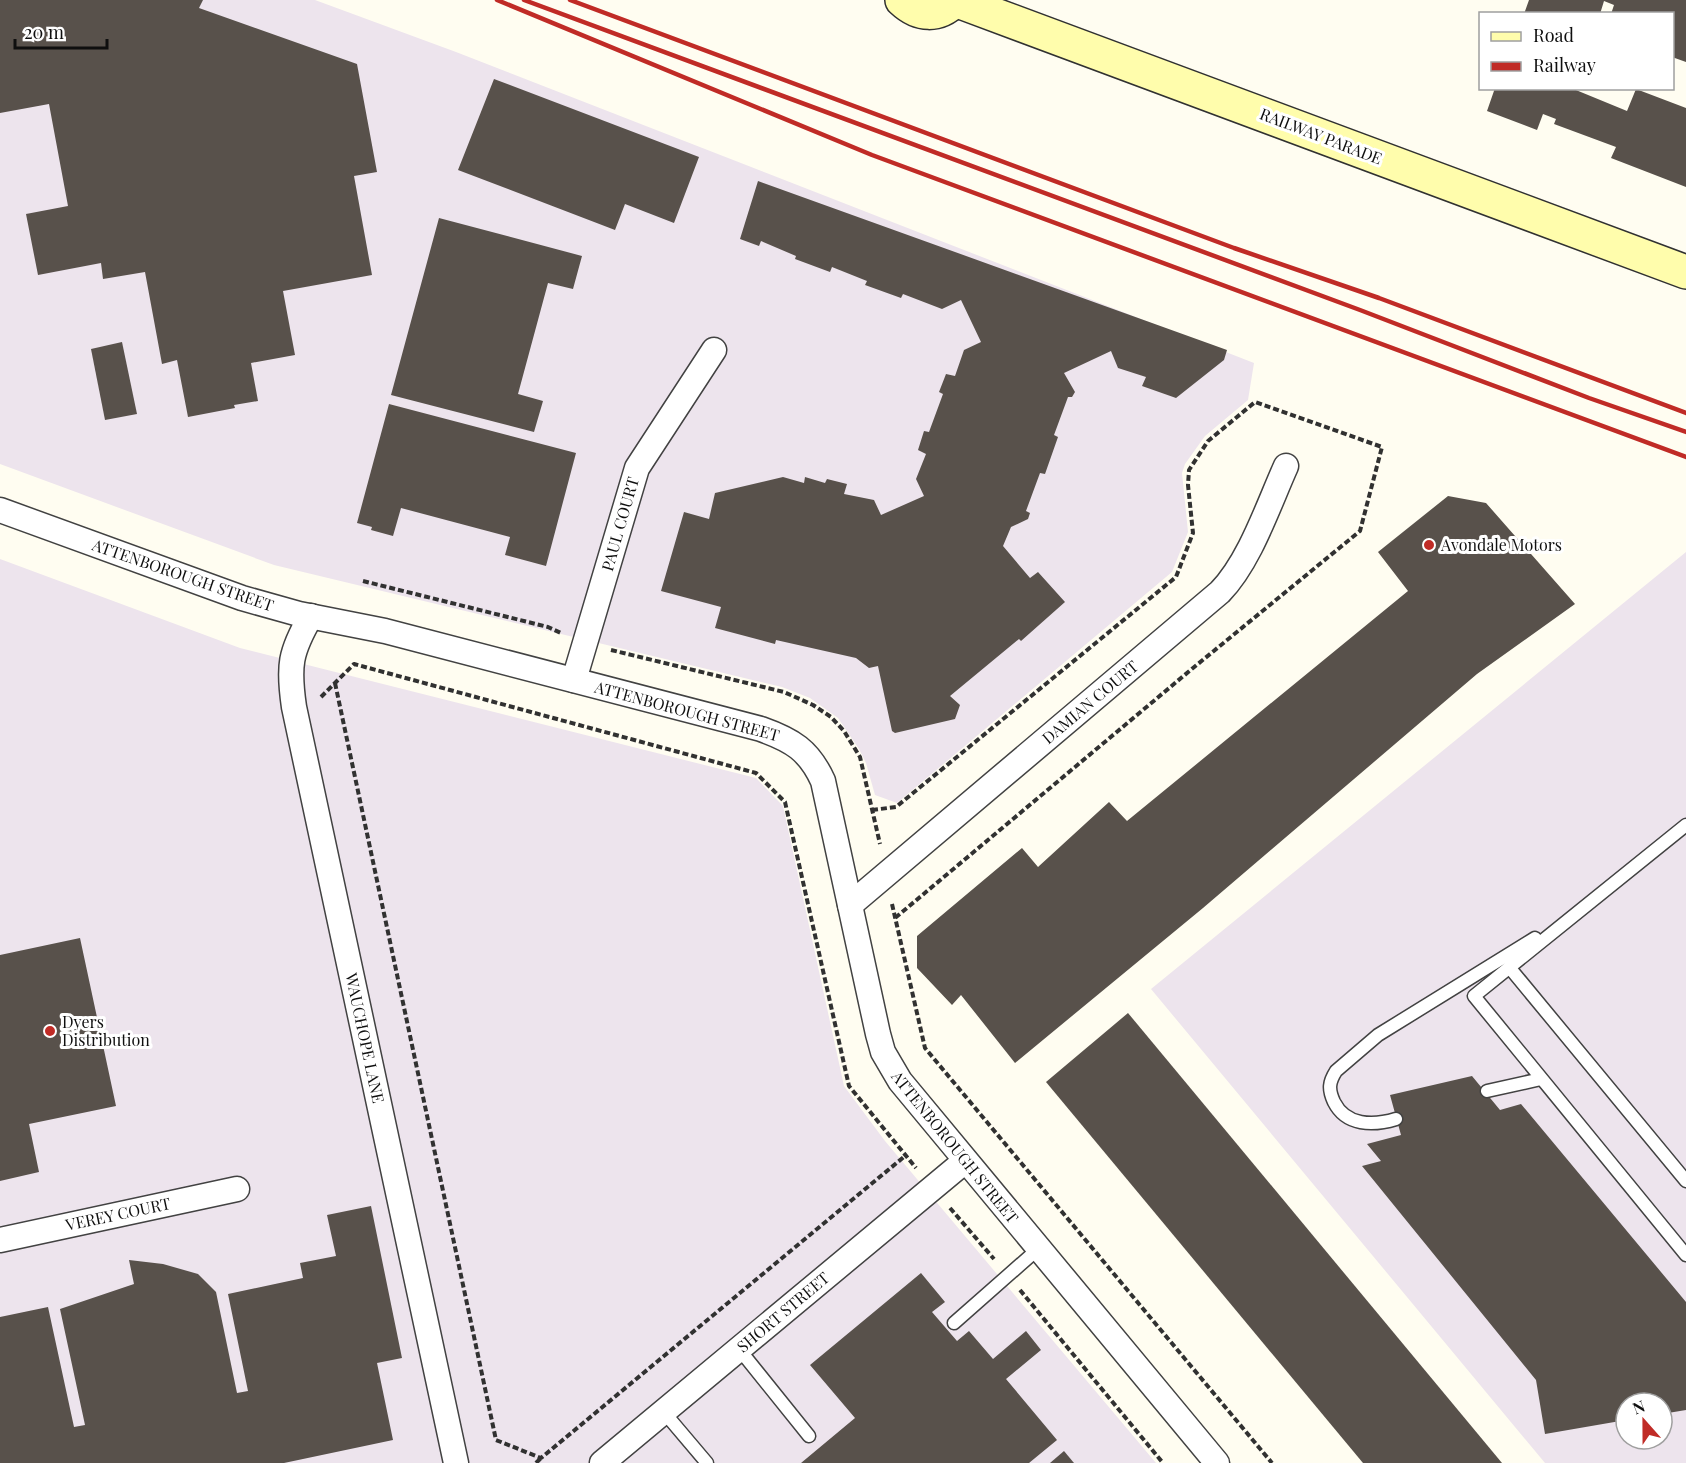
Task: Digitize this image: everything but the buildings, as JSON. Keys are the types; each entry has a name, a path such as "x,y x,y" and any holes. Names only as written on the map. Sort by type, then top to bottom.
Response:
{"main road":[{"path":"902,0 918,12 928,13 948,7 955,0"},
{"name":"RAILWAY PARADE","path":"955,0 1686,272"}],"street":[{"name":"PAUL COURT","path":"574,681 637,468 714,350"},
{"name":"DAMIAN COURT","path":"850,905 1225,587 1245,558 1287,466"},
{"name":"ATTENBOROUGH STREET","path":"0,510 242,598 311,616 385,631 761,729 795,744 814,762 823,781 883,1052 900,1081 1217,1463"},
{"name":"WAUCHOPE LANE","path":"311,616 298,639 292,657 290,682 452,1462"},
{"name":"SHORT STREET","path":"602,1463 965,1161"},
{"name":"VEREY COURT","path":"0,1240 237,1189"}],"lane":[{"path":"1686,825 1474,996 1686,1255"},
{"path":"1395,1119 1364,1123 1349,1119 1333,1100 1329,1088 1336,1071 1378,1035 1575,914"},
{"path":"1509,967 1686,1181"},
{"path":"1487,1091 1541,1079"},
{"path":"954,1323 1038,1249"},
{"path":"739,1349 809,1436"},
{"path":"663,1412 707,1463"}],"path":[{"path":"297,724 354,664 756,773 786,802 849,1086 1163,1463"},
{"path":"335,683 496,1440 542,1458"},
{"path":"536,1463 905,1156"}],"shaded area":[{"path":"0,0 315,0 456,52 1254,363 1248,400 1205,436 1185,464 1182,473 1188,532 1172,572 897,803 875,795 866,763 838,718 810,698 782,687 274,565 0,464"},
{"path":"1686,552 1686,1463 1545,1463 1151,989"},
{"path":"0,559 240,648 756,778 783,806 844,1086 885,1141 1156,1463 0,1463"}],"railway":[{"path":"497,0 872,155 1686,457"},
{"path":"524,0 1360,310 1589,398 1686,432"},
{"path":"570,0 1234,248 1379,298 1686,413"}],"place":[{"name":"Avondale Motors","path":"1429,545"},
{"name":"Dyers Distribution","path":"50,1031"}]}
